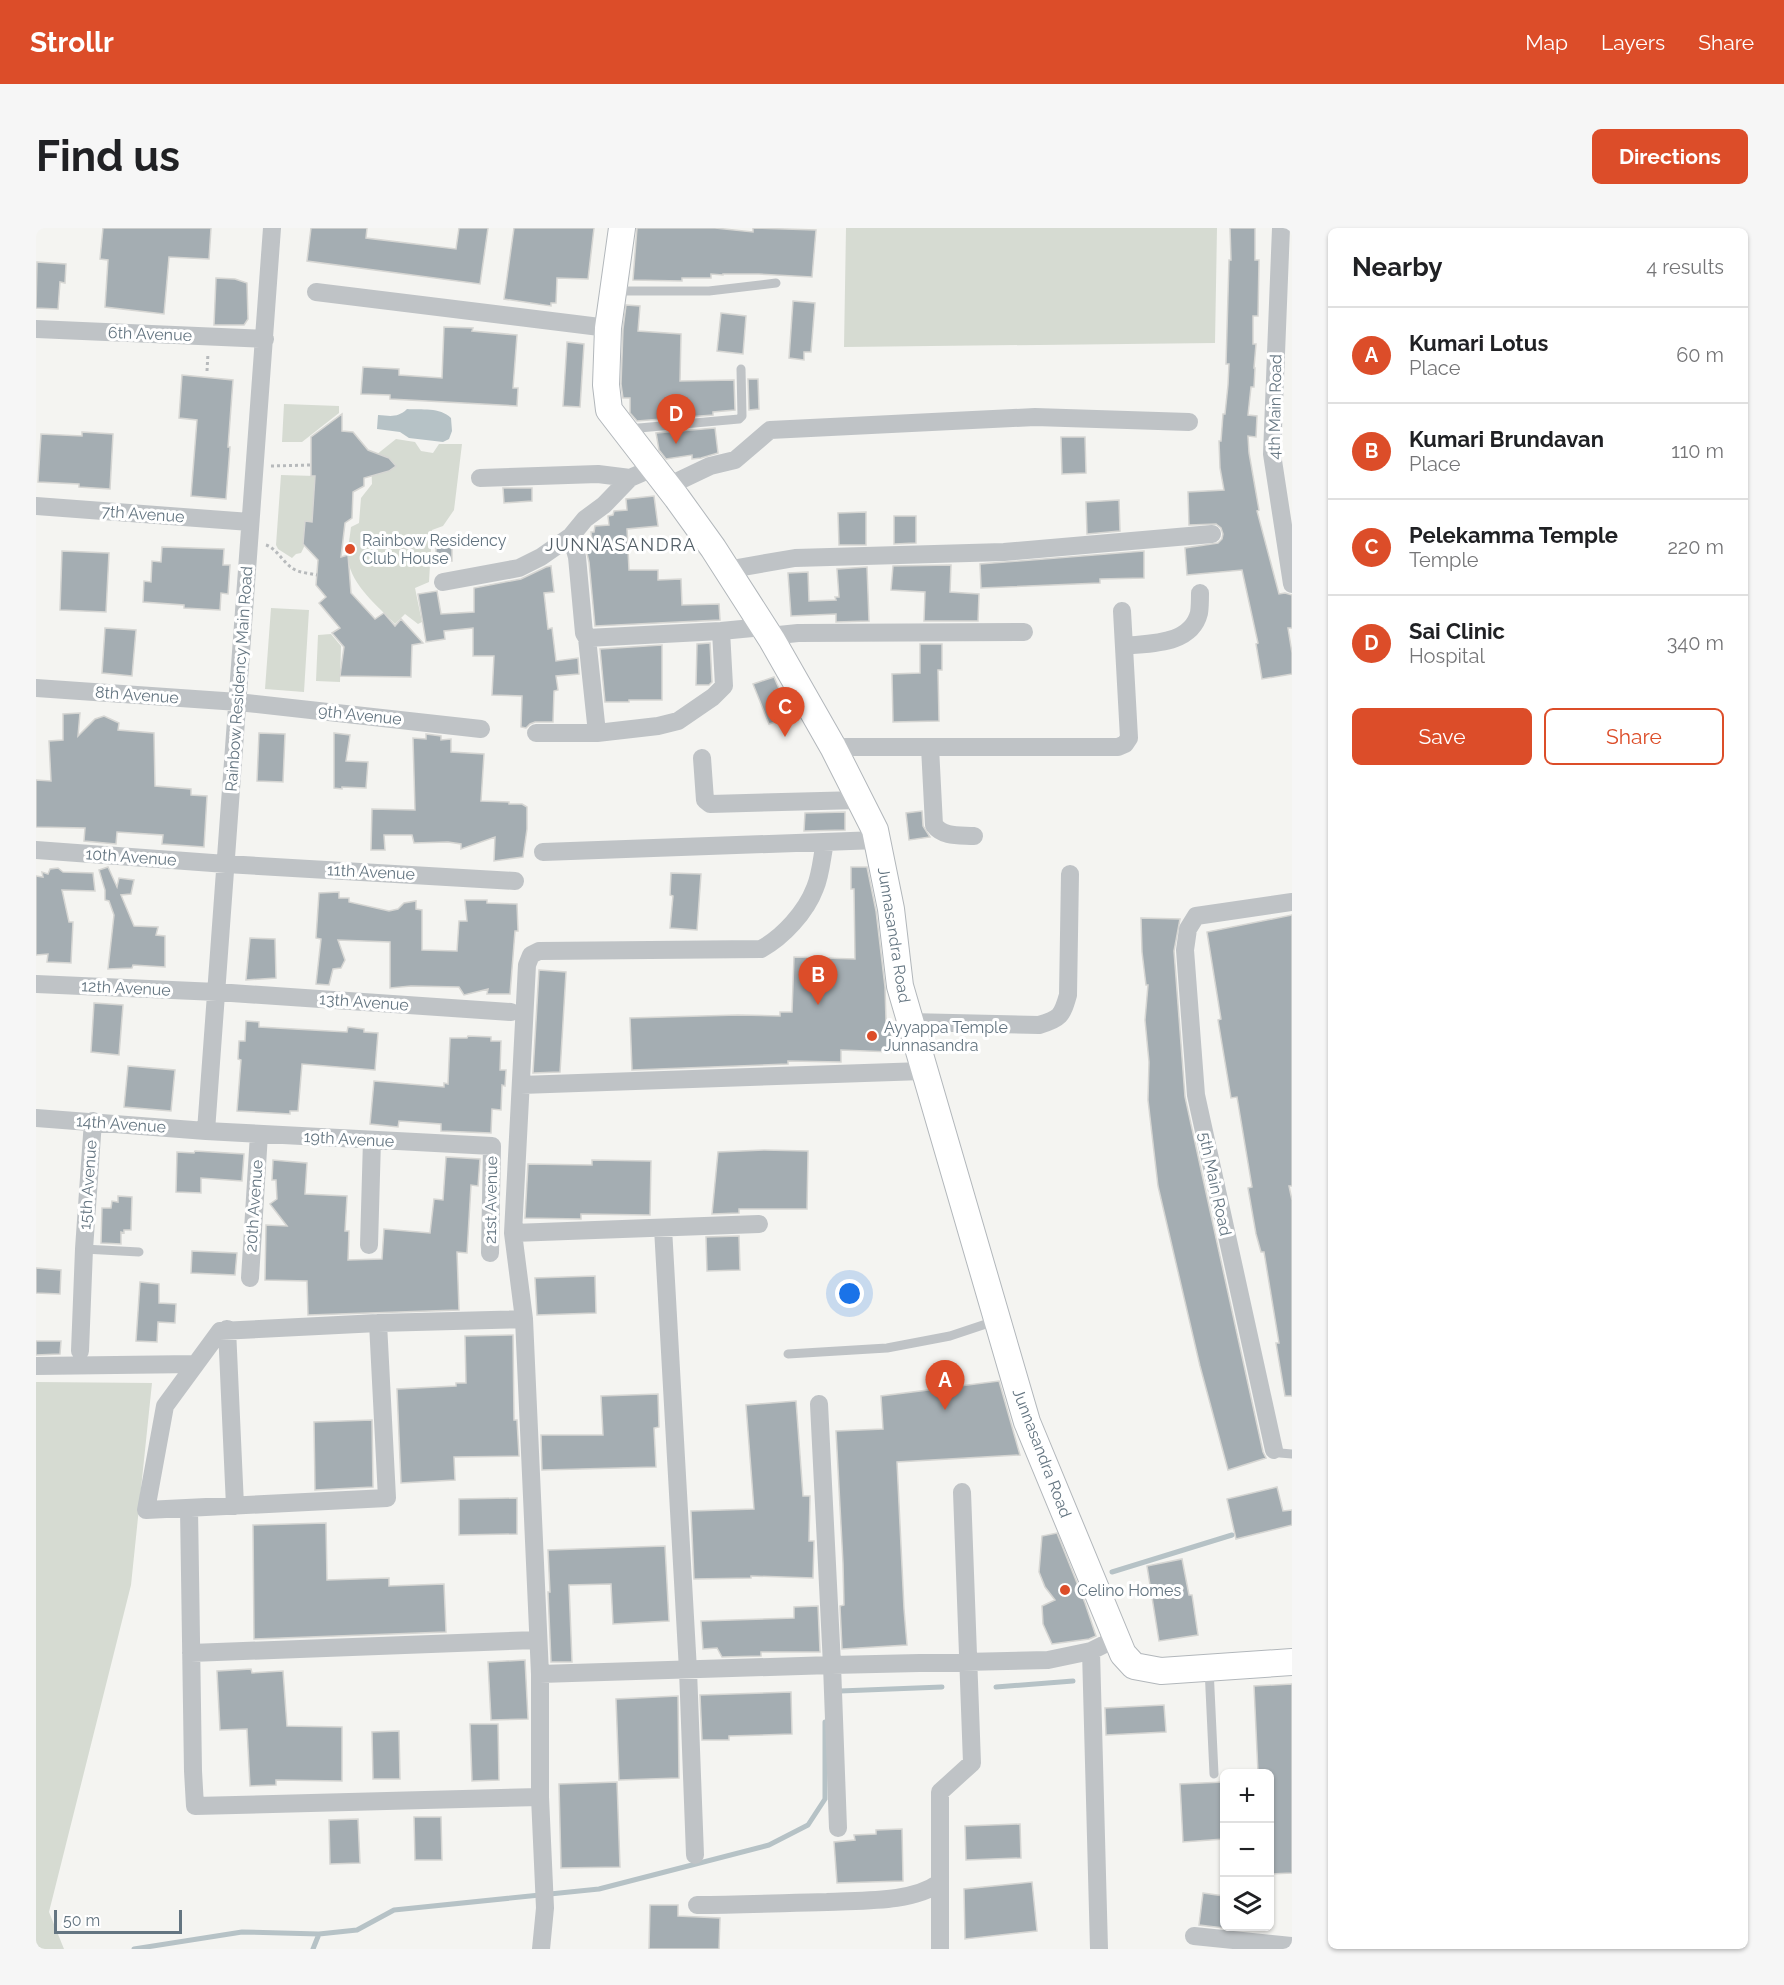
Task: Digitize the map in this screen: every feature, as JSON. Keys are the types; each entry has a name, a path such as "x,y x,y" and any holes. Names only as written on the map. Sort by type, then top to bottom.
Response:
{"street":[{"name":"Rainbow Residency Main Road","path":"206,1131 272,228"},
{"name":"Junnasandra Road","path":"622,228 608,328 606,386 609,410 623,429 650,477 713,548 766,631 833,747 875,830 891,909 900,986 909,1022 1027,1422 1123,1654 1134,1666 1161,1671 1292,1662"},
{"name":"4th Main Road","path":"1281,228 1272,454 1292,584"},
{"path":"316,292 608,328"},
{"name":"6th Avenue","path":"36,329 265,339"},
{"path":"480,478 598,474 650,477 735,460 770,430 1035,417 1189,422"},
{"path":"443,582 519,568 541,557 571,536 585,519 604,504 650,477"},
{"name":"7th Avenue","path":"36,506 250,522"},
{"path":"726,570 795,558 1004,552 1212,534"},
{"path":"571,536 577,557 597,733"},
{"path":"1124,646 1164,642 1182,636 1191,628 1199,614 1200,593"},
{"path":"833,747 1118,747 1125,744 1129,738 1122,612"},
{"path":"587,638 766,631 798,633 1024,632"},
{"path":"536,733 597,733 658,726 678,721 724,687 721,632"},
{"name":"8th Avenue","path":"36,688 238,702"},
{"name":"9th Avenue","path":"238,702 481,729"},
{"path":"930,747 934,825 944,834 974,836"},
{"path":"702,758 705,800 710,804 860,801"},
{"path":"543,852 878,840"},
{"path":"541,1949 545,1908 540,1797 540,1674 524,1319 513,1233 527,965 531,955 539,951 760,949 775,942 802,910 815,887 825,842"},
{"name":"10th Avenue","path":"36,850 226,864"},
{"name":"11th Avenue","path":"226,864 515,881"},
{"path":"909,1022 1039,1025 1055,1021 1064,1011 1068,995 1070,874"},
{"name":"5th Main Road","path":"1274,1450 1196,1095 1185,950 1188,929 1196,916 1292,902"},
{"name":"12th Avenue","path":"36,984 217,992"},
{"name":"13th Avenue","path":"217,992 511,1012"},
{"path":"521,1085 923,1071"},
{"name":"14th Avenue","path":"36,1118 206,1131"},
{"name":"15th Avenue","path":"80,1352 84,1249 93,1122"},
{"name":"19th Avenue","path":"206,1131 492,1146"},
{"name":"20th Avenue","path":"249,1278 260,1134"},
{"path":"369,1245 372,1140"},
{"name":"21st Avenue","path":"490,1253 492,1146"},
{"path":"513,1233 759,1224"},
{"path":"663,1228 688,1670 695,1855"},
{"path":"378,1323 387,1498 147,1510 165,1406 220,1331 378,1323 524,1319"},
{"path":"227,1329 236,1506"},
{"path":"36,1366 195,1364"},
{"path":"819,1404 838,1828"},
{"path":"940,1949 940,1792 972,1763 962,1492"},
{"path":"189,1508 195,1806 540,1797"},
{"path":"540,1674 1048,1660 1091,1651 1107,1643 1113,1631"},
{"path":"191,1653 537,1640"},
{"path":"1091,1651 1099,1949"},
{"path":"697,1905 775,1904 898,1897 930,1889 939,1882"},
{"path":"1194,1936 1292,1946"}],"lane":[{"path":"613,291 709,291 776,283"},
{"path":"623,429 739,419 742,416 741,369"},
{"name":"15th Avenue","path":"84,1249 139,1252"},
{"path":"788,1354 887,1348 950,1336 997,1320"},
{"path":"1274,1450 1292,1454"},
{"path":"1209,1668 1214,1774"}],"path":[{"path":"255,467 312,465"},
{"path":"249,542 270,546 295,570 317,575"}],"shaded area":[{"path":"846,228 1217,228 1215,343 844,347"},
{"path":"284,404 339,406 339,413 302,442 282,442"},
{"path":"407,409 430,410 447,414 451,418 452,431 449,439 443,442 409,438 400,432 377,429 378,415 397,415"},
{"path":"396,439 415,442 421,451 433,453 439,444 462,444 454,510 443,526 432,530 429,582 415,588 422,622 418,624 405,614 395,624 360,587 350,569 348,560 351,527 359,523 361,498 372,484 371,459"},
{"path":"281,475 315,476 312,522 305,522 304,547 301,553 292,558 278,549 276,545"},
{"path":"271,608 309,610 304,692 265,689"},
{"path":"331,634 341,646 340,682 316,681 318,635"},
{"path":"36,1382 152,1383 131,1585 49,1912 64,1949 36,1949"}],"building":[{"path":"103,228 211,228 209,259 169,257 164,314 105,307 108,260 100,259"},
{"path":"311,228 367,228 366,238 456,249 459,228 488,228 480,284 307,261"},
{"path":"514,228 594,228 588,279 557,278 556,303 551,303 551,306 504,299"},
{"path":"637,228 715,228 753,232 753,228 816,230 812,277 711,274 711,278 682,278 682,281 633,280"},
{"path":"1230,228 1255,228 1255,260 1259,260 1258,316 1253,316 1253,344 1256,344 1255,368 1254,387 1251,387 1248,415 1257,416 1256,437 1248,436 1249,453 1259,510 1257,511 1279,594 1292,595 1292,628 1288,628 1292,653 1292,674 1262,679 1256,644 1258,643 1242,570 1187,575 1185,548 1218,543 1223,534 1221,528 1216,524 1189,525 1188,492 1224,490 1219,441 1221,441 1228,385 1229,364 1226,364 1229,260 1231,260"},
{"path":"37,262 66,264 65,283 60,282 58,309 36,308"},
{"path":"216,278 235,279 247,283 248,319 244,325 214,325"},
{"path":"793,301 815,303 811,352 804,352 804,360 789,358"},
{"path":"626,305 640,306 638,331 681,334 680,381 734,380 735,410 713,412 713,415 637,421 630,413 630,398 623,398 621,384"},
{"path":"721,313 746,316 743,354 717,351"},
{"path":"444,327 473,328 472,331 517,335 513,388 518,388 517,406 390,399 390,395 361,394 363,367 399,369 399,375 442,378"},
{"path":"567,342 584,344 580,407 563,406"},
{"path":"182,375 233,380 226,499 191,496 197,420 179,418"},
{"path":"748,379 758,379 759,409 749,410"},
{"path":"342,414 342,431 353,432 368,450 389,458 396,466 389,471 364,478 364,486 353,492 352,518 345,523 341,557 348,555 351,593 375,619 384,613 395,626 401,619 423,643 412,645 411,677 340,676 344,647 332,633 340,628 319,603 326,597 316,585 318,560 303,544 305,521 312,522 315,476 311,476 311,437"},
{"path":"715,428 718,453 701,458 692,459 692,455 666,459 659,450 656,433"},
{"path":"82,432 113,434 110,489 79,487 79,484 38,482 41,434 82,436"},
{"path":"1061,437 1085,437 1086,473 1062,474"},
{"path":"503,488 532,488 532,501 504,503"},
{"path":"654,496 658,526 627,529 629,570 658,570 658,580 681,579 682,605 719,604 720,620 595,626 586,549 588,549 588,539 592,539 591,532 594,532 595,526 609,525 608,516 613,515 614,511 627,510 626,499"},
{"path":"1119,500 1120,531 1087,534 1086,502"},
{"path":"866,512 866,545 839,545 838,513"},
{"path":"894,516 916,516 916,543 894,544"},
{"path":"452,540 452,561 436,561 436,542"},
{"path":"162,547 224,549 223,565 230,565 228,594 221,593 220,610 143,602 144,581 151,582 152,561 161,562"},
{"path":"62,551 109,553 106,612 60,610"},
{"path":"1144,551 1144,578 1100,579 1100,583 981,588 980,564"},
{"path":"951,565 950,592 979,594 978,621 924,621 925,592 891,590 893,566"},
{"path":"551,566 554,592 544,593 548,629 552,628 556,661 578,658 579,674 556,676 558,690 554,691 553,722 535,722 526,728 521,727 522,696 492,695 494,656 473,656 473,628 444,631 445,639 426,642 418,594 437,591 441,614 474,612 474,588 521,579"},
{"path":"867,567 869,621 836,622 836,614 791,616 788,573 808,572 809,601 836,600 835,597 839,597 837,569"},
{"path":"105,628 136,630 132,676 102,673"},
{"path":"710,643 712,682 709,685 696,685 697,644"},
{"path":"920,644 942,644 942,670 938,670 939,721 893,722 892,674 920,673"},
{"path":"662,645 662,700 605,702 600,649"},
{"path":"774,677 790,714 786,715 788,718 769,724 753,684"},
{"path":"80,713 78,736 95,719 104,716 119,723 118,730 154,733 155,786 191,789 191,795 207,796 204,847 162,844 163,835 117,832 116,844 84,841 85,828 36,827 36,780 51,781 49,741 63,740 63,714"},
{"path":"259,733 285,734 283,782 257,781"},
{"path":"334,733 350,735 346,761 368,762 366,788 334,788"},
{"path":"426,734 441,736 441,740 451,739 451,752 484,754 481,801 509,802 509,804 522,804 527,807 523,857 494,861 495,837 461,849 461,844 448,842 414,843 412,835 384,835 385,850 371,850 372,809 415,810 413,738 426,739"},
{"path":"922,811 923,826 930,837 909,840 906,813"},
{"path":"845,812 845,830 804,831 805,813"},
{"path":"108,867 117,887 119,878 134,880 131,894 121,895 134,926 158,927 156,935 165,936 165,967 133,965 132,968 108,969 114,915 109,901 105,900 105,890 99,870"},
{"path":"851,867 867,867 876,911 885,987 886,1021 891,1021 892,1052 841,1050 841,1062 788,1061 788,1064 632,1070 630,1018 780,1016 780,1012 792,1012 794,957 855,959 854,889 851,889"},
{"path":"58,868 63,872 93,873 95,891 62,890 69,922 73,922 71,963 47,962 48,954 36,955 36,876 43,877 42,872 48,874 50,869"},
{"path":"671,873 701,874 697,930 670,928 673,896 670,895"},
{"path":"339,892 339,898 349,898 349,902 389,911 398,909 404,903 416,901 416,909 422,910 422,950 457,951 459,921 467,921 465,900 517,904 518,931 515,931 510,994 487,994 488,989 464,995 459,987 390,988 390,942 338,940 345,960 341,968 333,969 329,985 316,984 321,939 316,938 319,893"},
{"path":"1292,915 1292,1186 1289,1186 1292,1200 1292,1396 1285,1396 1264,1252 1261,1252 1256,1234 1248,1188 1252,1187 1237,1097 1231,1098 1207,932"},
{"path":"1141,918 1180,919 1174,951 1185,1097 1266,1458 1228,1470 1200,1366 1158,1186 1148,1100 1149,1062 1145,1020 1148,985 1146,985 1142,952"},
{"path":"250,938 275,939 276,978 246,980"},
{"path":"539,970 566,972 560,1072 533,1073"},
{"path":"94,1003 123,1005 119,1055 91,1052"},
{"path":"246,1021 259,1022 259,1027 347,1032 348,1027 378,1033 375,1070 302,1064 298,1111 290,1111 290,1114 237,1111 241,1060 238,1059 239,1041 245,1041"},
{"path":"468,1036 491,1037 491,1041 501,1041 500,1070 506,1070 505,1086 502,1085 501,1110 492,1109 491,1133 441,1131 441,1124 399,1121 398,1127 370,1124 374,1081 444,1087 444,1083 448,1084 450,1038 467,1038"},
{"path":"128,1066 175,1070 171,1111 124,1107"},
{"path":"195,1151 244,1154 242,1181 201,1178 201,1193 176,1192 177,1152 194,1153"},
{"path":"808,1151 807,1209 739,1209 739,1213 712,1214 718,1152"},
{"path":"446,1157 480,1159 478,1186 471,1185 467,1253 457,1252 459,1310 308,1315 307,1281 265,1280 266,1225 287,1226 270,1204 277,1199 276,1180 272,1180 273,1160 307,1163 305,1194 347,1196 345,1231 349,1231 348,1260 382,1259 384,1229 430,1233 434,1199 443,1200"},
{"path":"592,1160 651,1161 650,1215 581,1214 581,1219 525,1218 528,1164 592,1165"},
{"path":"118,1196 132,1197 131,1230 121,1232 121,1244 101,1243 102,1208 111,1208 112,1201 118,1202"},
{"path":"739,1236 740,1270 707,1271 706,1237"},
{"path":"192,1251 237,1253 235,1275 191,1273"},
{"path":"36,1268 61,1270 60,1294 36,1293"},
{"path":"595,1276 596,1313 537,1315 535,1278"},
{"path":"140,1282 159,1284 159,1303 176,1304 175,1323 158,1322 157,1342 136,1341"},
{"path":"513,1335 514,1420 517,1420 519,1456 454,1457 455,1480 401,1483 397,1389 456,1386 456,1383 466,1383 465,1336"},
{"path":"36,1341 61,1341 60,1354 36,1355"},
{"path":"999,1381 1020,1455 897,1462 907,1645 842,1649 840,1606 844,1605 843,1563 836,1431 883,1429 881,1396"},
{"path":"658,1394 659,1427 654,1428 656,1467 542,1470 541,1435 603,1435 601,1396"},
{"path":"796,1401 803,1496 810,1496 809,1541 814,1541 813,1578 751,1576 751,1578 694,1579 691,1511 754,1509 746,1405"},
{"path":"372,1420 373,1487 315,1490 314,1422"},
{"path":"1277,1487 1283,1511 1292,1510 1292,1525 1236,1539 1227,1499"},
{"path":"517,1498 517,1534 459,1535 459,1499"},
{"path":"326,1523 327,1580 389,1578 389,1586 444,1584 446,1632 254,1639 253,1525"},
{"name":"Celino Homes","path":"1057,1533 1096,1636 1052,1644 1043,1624 1042,1606 1055,1600 1045,1587 1039,1572 1042,1536"},
{"path":"665,1546 669,1621 613,1624 611,1584 569,1585 572,1662 551,1662 548,1550"},
{"path":"1182,1559 1189,1595 1192,1595 1198,1635 1159,1641 1147,1566"},
{"path":"818,1606 820,1652 761,1652 761,1656 722,1657 717,1648 703,1649 701,1621 794,1618 794,1607"},
{"path":"525,1660 528,1719 491,1720 488,1662"},
{"path":"251,1669 252,1673 283,1671 287,1726 342,1727 342,1781 276,1780 276,1785 250,1786 247,1729 220,1730 217,1671"},
{"path":"1292,1684 1292,1873 1274,1874 1274,1769 1258,1769 1254,1686"},
{"path":"791,1692 792,1734 729,1736 729,1740 702,1740 700,1695"},
{"path":"678,1696 679,1778 619,1780 616,1699"},
{"path":"1164,1705 1166,1732 1106,1735 1105,1708"},
{"path":"470,1724 498,1724 499,1780 472,1781"},
{"path":"399,1731 400,1779 373,1779 372,1732"},
{"path":"617,1782 620,1867 561,1868 559,1784"},
{"path":"1220,1782 1220,1839 1183,1842 1180,1784"},
{"path":"414,1817 441,1817 442,1860 415,1860"},
{"path":"358,1819 360,1863 330,1864 329,1820"},
{"path":"1020,1824 1021,1858 966,1860 965,1826"},
{"path":"902,1829 903,1881 837,1883 834,1842 855,1840 854,1835 876,1834 876,1830"},
{"path":"1032,1882 1037,1931 965,1939 964,1889"},
{"path":"1203,1893 1220,1895 1220,1928 1199,1925"},
{"path":"650,1905 678,1905 678,1916 720,1918 719,1949 649,1949"}],"waterway":[{"path":"1112,1572 1232,1535"},
{"path":"996,1687 1073,1681"},
{"path":"840,1691 942,1687"},
{"path":"134,1949 242,1932 319,1934 357,1930 394,1910 599,1889 769,1845 808,1825 825,1799 825,1722"},
{"path":"313,1949 319,1934"}],"place":[{"name":"Sai Clinic","path":"676,444"},
{"name":"Rainbow Residency Club House","path":"350,549"},
{"name":"Pelekamma Temple","path":"785,737"},
{"name":"Kumari Brundavan","path":"818,1005"},
{"name":"Ayyappa Temple Junnasandra","path":"872,1036"},
{"name":"Kumari Lotus","path":"945,1410"},
{"name":"Celino Homes","path":"1065,1590"}],"district":[{"name":"JUNNASANDRA","path":"621,544"}]}
